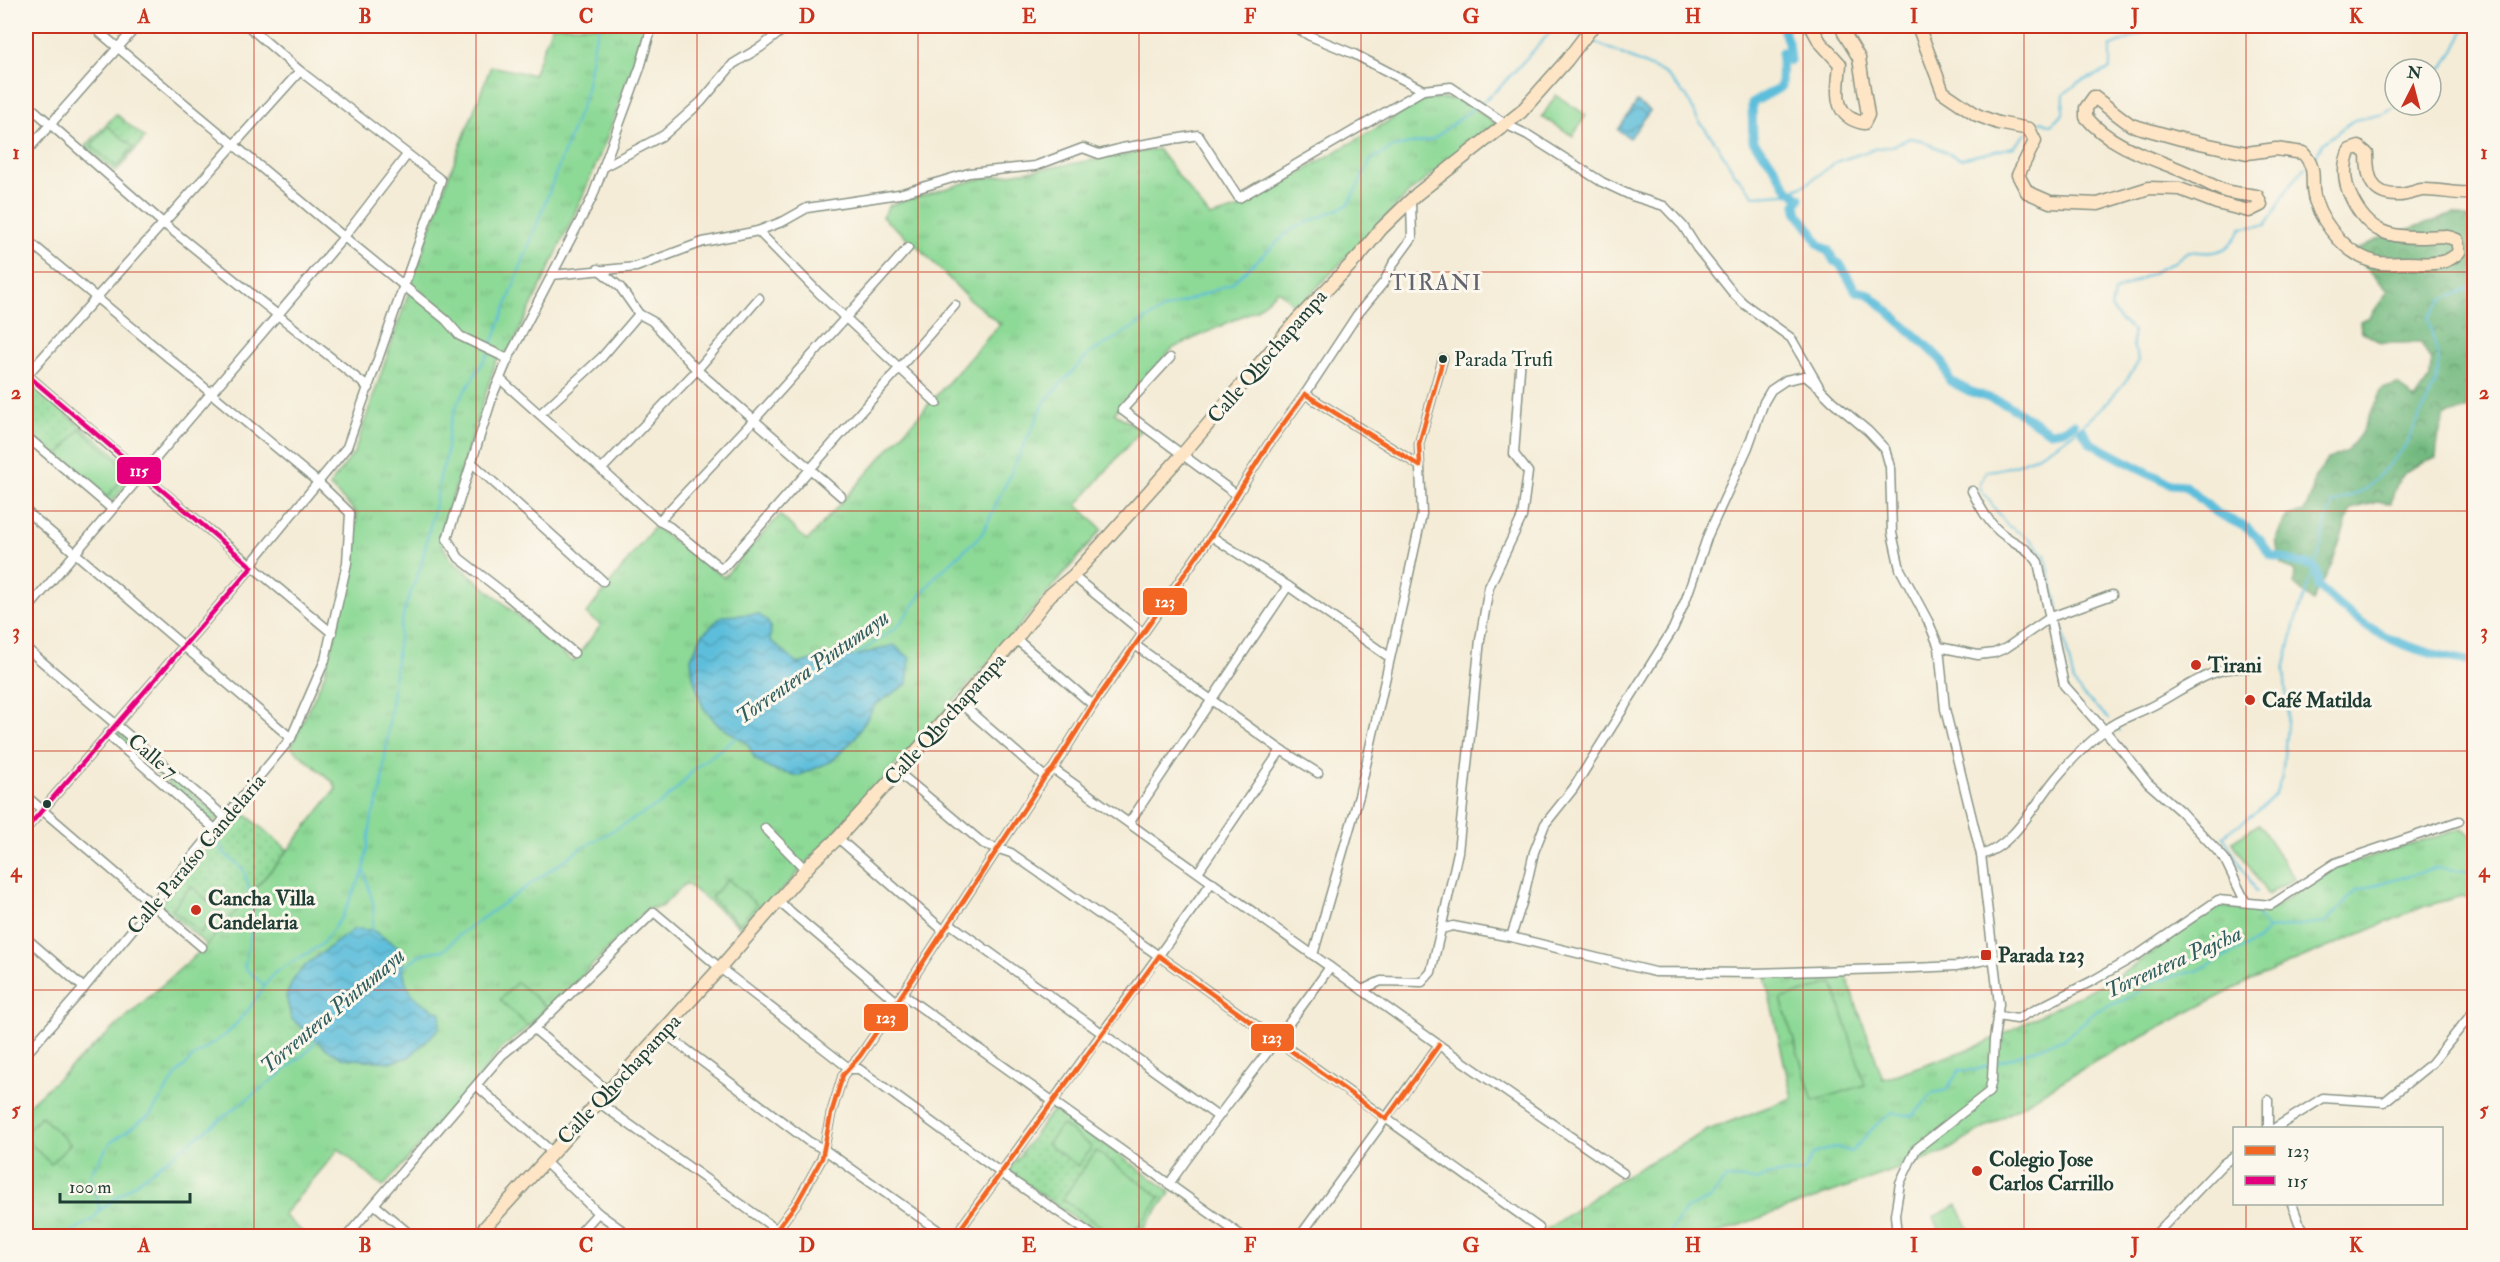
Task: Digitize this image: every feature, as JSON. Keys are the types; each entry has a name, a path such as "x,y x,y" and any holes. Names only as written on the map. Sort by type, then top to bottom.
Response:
{"street":[{"path":"92,26 446,321 460,336 508,359"},
{"path":"26,152 137,26"},
{"path":"26,829 252,567 255,559 347,447 441,180 300,71 248,26"},
{"path":"574,653 454,553 447,539 500,378 592,198 640,68 652,26"},
{"path":"603,167 664,135 701,102 733,64 761,47 788,26"},
{"path":"1294,26 1310,36 1354,54 1423,90"},
{"name":"Calle Qhochapampa","path":"477,1236 663,1032 806,870 898,772 1016,639 1050,595 1073,576 1181,456 1297,320 1360,255 1381,229 1567,60 1593,26"},
{"path":"1811,26 1820,42 1840,64 1838,93 1843,113 1850,120 1864,123 1868,115 1859,58 1842,26"},
{"path":"1918,26 1943,92 1977,115 1998,123 2029,129 2035,141 2018,175 2027,192 2050,202 2098,204 2149,188 2180,189 2217,203 2249,211 2261,205 2257,196 2226,192 2180,170 2139,155 2102,132 2086,117 2086,108 2094,97 2132,125 2181,139 2247,153 2276,149 2302,153 2312,163 2315,200 2325,221 2344,245 2360,256 2378,262 2432,264 2442,262 2452,259 2459,252 2457,240 2444,235 2390,235 2367,223 2345,186 2344,162 2350,150 2359,147 2367,154 2367,173 2374,188 2384,193 2400,195 2424,190 2475,193"},
{"path":"300,71 26,375 332,633"},
{"path":"552,275 636,267 703,242 758,231 807,208 899,194 969,173 1035,166 1083,148 1099,154 1198,135 1239,198 1423,90 1451,87 1602,183 1664,206 1673,214 1733,293 1791,338 1821,390"},
{"path":"26,103 164,223 369,388"},
{"path":"26,611 344,237 407,155"},
{"path":"598,1102 774,1233 798,1201 825,1150 831,1114 843,1075 850,1069 899,998 1142,632 1211,536 1268,445 1357,315 1376,294 1393,264 1412,238 1411,202"},
{"path":"758,231 846,318 938,403"},
{"path":"26,239 319,483"},
{"path":"658,521 753,421 908,248"},
{"path":"598,269 620,287 639,314 652,321 697,370 841,496"},
{"path":"602,469 697,370 759,298"},
{"path":"500,378 658,521 670,527 722,569 901,369 955,305"},
{"path":"540,414 602,357 639,314"},
{"path":"1362,990 1381,981 1422,982 1431,972 1458,852 1480,640 1489,587 1522,517 1528,472 1514,454 1521,355"},
{"path":"1170,358 1122,410 1181,456 1237,495"},
{"path":"1313,955 1359,796 1422,514 1419,444 1443,359"},
{"path":"1511,937 1523,900 1534,852 1545,824 1573,789 1673,629 1708,536 1748,447 1764,402 1771,390 1786,380 1805,376 1868,431 1885,449 1890,458 1892,532 1900,569 1939,647 1945,709 1981,855 1995,958 1999,1004 1989,1092 1916,1149 1900,1183 1895,1215 1898,1236"},
{"path":"1305,394 1420,466"},
{"path":"26,436 112,509"},
{"path":"471,462 603,580"},
{"name":"Calle Paraíso Candelaria","path":"26,1051 84,988 291,738 325,660 347,563 350,513 319,483"},
{"path":"1972,491 1979,505 2003,536 2025,548 2038,562 2064,685 2148,783 2180,812 2224,858 2246,901"},
{"path":"26,511 291,738"},
{"path":"1211,536 1288,586 1389,657"},
{"path":"1073,576 1142,632"},
{"path":"1129,823 1288,586"},
{"path":"1939,647 1978,655 1994,653 2006,648 2051,617 2112,595"},
{"path":"1016,639 1093,705"},
{"path":"1135,645 1281,750 1318,773"},
{"name":"Calle 7","path":"26,648 226,818"},
{"path":"1981,855 1993,852 2008,839 2057,777 2104,730 2121,719 2153,706 2199,678 2219,670 2249,668"},
{"path":"959,702 1045,777"},
{"name":"Calle 7","path":"108,734 216,830"},
{"path":"1197,872 1281,750"},
{"path":"1053,769 1439,1045 1623,1173"},
{"path":"898,772 984,844 1011,853 1539,1228"},
{"path":"26,796 202,947"},
{"path":"1997,1016 2017,1019 2092,981 2139,954 2218,900 2271,904 2335,863 2459,821"},
{"path":"765,828 806,870"},
{"path":"838,838 946,927 1103,1033 1217,1116"},
{"path":"956,1236 1212,882"},
{"path":"778,901 899,998 1242,1236"},
{"path":"347,1236 502,1055 534,1029 654,912 720,968 850,1069 859,1069 1001,1173 1094,1236"},
{"path":"1441,929 1453,926 1511,937 1655,972 1754,973 1914,968 1956,966 1995,958"},
{"path":"26,938 84,988"},
{"path":"1169,1184 1217,1116 1277,1041 1330,967"},
{"path":"2277,1127 2323,1098 2384,1102 2432,1063 2475,1011"},
{"path":"534,1029 608,1091"},
{"path":"663,1032 808,1141 825,1150 946,1236"},
{"path":"1300,1236 1439,1045"},
{"path":"477,1086 548,1157 598,1213 630,1236"},
{"path":"2268,1100 2268,1127"},
{"path":"2154,1236 2223,1164 2233,1157"},
{"path":"375,1204 412,1236"},
{"path":"2293,1205 2299,1223 2309,1236"},
{"path":"577,1236 598,1213"}],"green space":[{"path":"552,26 644,26 618,109 585,190 511,348 496,361 439,539 450,558 573,662 601,625 586,614 654,527 724,577 780,515 807,541 1000,324 969,299 917,246 882,217 890,205 975,180 1158,149 1210,217 1238,209 1426,99 1461,99 1499,126 1410,192 1297,308 1278,290 1257,309 1173,348 1114,413 1141,430 1077,505 1102,529 981,671 745,931 686,883 661,907 647,909 548,1011 499,1051 477,1081 383,1187 339,1149 283,1215 307,1236 26,1236 26,1107 207,945 288,850 336,789 334,783 291,747 324,676 353,565 357,513 329,486 354,453 446,183 491,66 533,75"},
{"path":"1556,95 1586,115 1573,136 1542,117"},
{"path":"116,114 145,138 116,172 85,147"},
{"path":"108,126 133,147 117,167 91,146"},
{"path":"2454,214 2474,220 2474,369 2467,409 2445,415 2438,438 2436,458 2405,473 2397,484 2391,503 2378,502 2351,509 2331,566 2313,601 2294,584 2295,572 2282,564 2277,550 2280,529 2288,516 2304,512 2311,496 2315,477 2328,459 2347,451 2360,435 2382,389 2398,384 2415,400 2430,378 2431,360 2421,343 2381,343 2361,331 2360,321 2370,317 2388,291 2359,259 2357,249 2384,237"},
{"path":"29,384 133,468 133,477 110,504 26,432 26,385"},
{"path":"80,429 129,471 107,497 58,456"},
{"path":"117,730 218,816 216,822 212,822 113,734"},
{"path":"239,809 288,850 207,945 160,904"},
{"path":"2259,824 2294,878 2268,895 2232,841"},
{"path":"2461,829 2474,836 2474,900 2462,896 2425,906 2251,980 2099,1059 1945,1152 1709,1236 1537,1236 1623,1177 1708,1130 1792,1098 1765,976 1845,973 1883,1079 1983,1044 2120,975 2218,905 2270,910 2334,868"},
{"path":"728,879 757,905 739,924 711,898"},
{"name":"Cancha Villa Candelaria","path":"191,886 219,911 200,933 172,909"},
{"path":"517,982 546,1007 528,1026 500,1000"},
{"path":"1833,983 1865,1085 1813,1101 1781,999"},
{"path":"1054,1108 1171,1192 1138,1236 1100,1236 1008,1171"},
{"path":"41,1116 70,1144 51,1164 26,1139 26,1132"},
{"path":"1062,1125 1092,1147 1078,1166 1047,1144"},
{"path":"1096,1151 1160,1197 1132,1236 1115,1236 1062,1199"},
{"path":"1957,1205 1971,1233 1964,1236 1943,1236 1933,1217"}],"water":[{"path":"1637,102 1650,111 1630,138 1618,130"},
{"path":"758,614 769,624 770,640 798,664 819,658 843,655 853,657 894,645 910,658 907,684 875,705 855,738 832,761 798,776 770,769 755,759 747,743 717,724 703,707 693,677 691,658 702,635 722,616"},
{"path":"354,929 372,930 400,948 406,981 413,995 419,1001 441,1013 439,1029 409,1057 391,1062 342,1058 325,1048 291,1018 286,996 294,978 307,964"}],"waterway":[{"path":"490,349 585,96 595,38 600,26"},
{"path":"1556,26 1580,36"},
{"name":"Torrentera Pintumayu","path":"1481,103 1500,87 1556,26"},
{"path":"1782,26 1788,42 1790,61 1782,52 1781,87 1752,103 1753,141 1771,162 1789,191"},
{"path":"2032,127 2042,121 2051,125 2063,114 2064,94 2078,83 2110,69 2110,47 2145,32 2147,26"},
{"path":"2443,66 2456,48 2466,26"},
{"path":"1588,39 1664,73 1687,97 1697,118 1735,174 1754,196 1785,194 1808,183 1836,162 1874,149 1893,146 1910,138 1921,140 1960,159 2014,147 2026,133"},
{"name":"Torrentera Pintumayu","path":"851,659 898,626 935,577 982,534 1045,401 1089,354 1162,310 1231,284 1292,229 1348,205 1371,160 1394,147 1432,140 1476,106"},
{"path":"2314,159 2323,143 2354,120 2383,114"},
{"path":"2058,608 2045,555 2030,539 2007,525 1980,488 1980,483 1987,471 2009,467 2031,458 2074,432 2093,416 2126,380 2139,361 2133,346 2133,331 2111,308 2114,292 2174,262 2188,251 2220,251 2231,243 2241,228 2266,225 2289,188 2306,167"},
{"path":"1795,194 1800,198 1796,205 1798,214 1819,245 1828,250 1834,261 1840,264 1856,291 1869,294 1930,349 1942,361 1950,381 1969,391 2006,404 2050,432 2063,430 2074,424"},
{"path":"2257,892 2223,836 2258,811 2275,795 2282,777 2288,713 2284,670 2295,622 2321,548 2325,524 2332,504 2366,489 2404,449 2436,382 2439,361 2428,318 2443,300 2472,287 2474,270"},
{"path":"372,932 374,907 364,870 372,816 381,792 400,628 421,566 446,458 449,427 458,402 488,354"},
{"path":"2082,430 2091,443 2171,484 2185,485 2215,512 2247,528 2260,540 2270,555 2311,566"},
{"path":"2316,569 2319,587 2372,629 2429,653 2474,662"},
{"path":"2060,618 2074,683 2082,694 2109,719"},
{"path":"2116,726 2120,731"},
{"name":"Torrentera Pintumayu","path":"402,968 423,953 444,950 460,934 580,849 660,804 696,767 740,735"},
{"path":"218,841 225,854 244,870 253,906 252,929 244,967 265,986"},
{"name":"Torrentera Pajcha","path":"1996,1063 2065,1038 2098,1010 2126,999 2157,980 2200,970 2258,940 2268,929 2325,922 2357,890 2438,868 2474,872"},
{"path":"100,1210 90,1174 110,1143 151,1114 177,1074 194,1056 228,1033 248,1010 274,973 321,945 342,917 364,870"},
{"path":"2252,908 2268,929"},
{"name":"Torrentera Pintumayu","path":"65,1236 93,1219 100,1210 279,1075 310,1049 317,1038"},
{"name":"Torrentera Pajcha","path":"1667,1236 1685,1210 1710,1199 1726,1178 1756,1180 1770,1175 1804,1172 1813,1154 1836,1147 1851,1152 1877,1124 1893,1113 1913,1116 1933,1093 1947,1090 1959,1070 1976,1070 1990,1065"}],"transit line":[{"name":"123","path":"1420,466 1419,444 1443,359"},
{"name":"115","path":"26,374 252,567"},
{"name":"123","path":"1305,394 1420,466"},
{"name":"123","path":"772,1236 798,1201 822,1158 831,1114 843,1075 860,1056 897,1002 1045,777 1053,769 1093,705 1211,536 1268,445 1305,394"},
{"name":"115","path":"26,829 252,567"},
{"name":"123","path":"1159,956 1386,1119"},
{"name":"123","path":"955,1236 1159,956"},
{"name":"123","path":"1386,1119 1439,1045"}],"place":[{"name":"Parada Trufi","path":"1443,359"},
{"name":"Tirani","path":"2196,665"},
{"name":"Café Matilda","path":"2250,700"},
{"name":"Cancha Villa Candelaria","path":"196,910"},
{"name":"Parada 123","path":"1986,955"},
{"name":"Colegio Jose Carlos Carrillo","path":"1977,1171"}],"district":[{"name":"TIRANI","path":"1436,282"}]}
